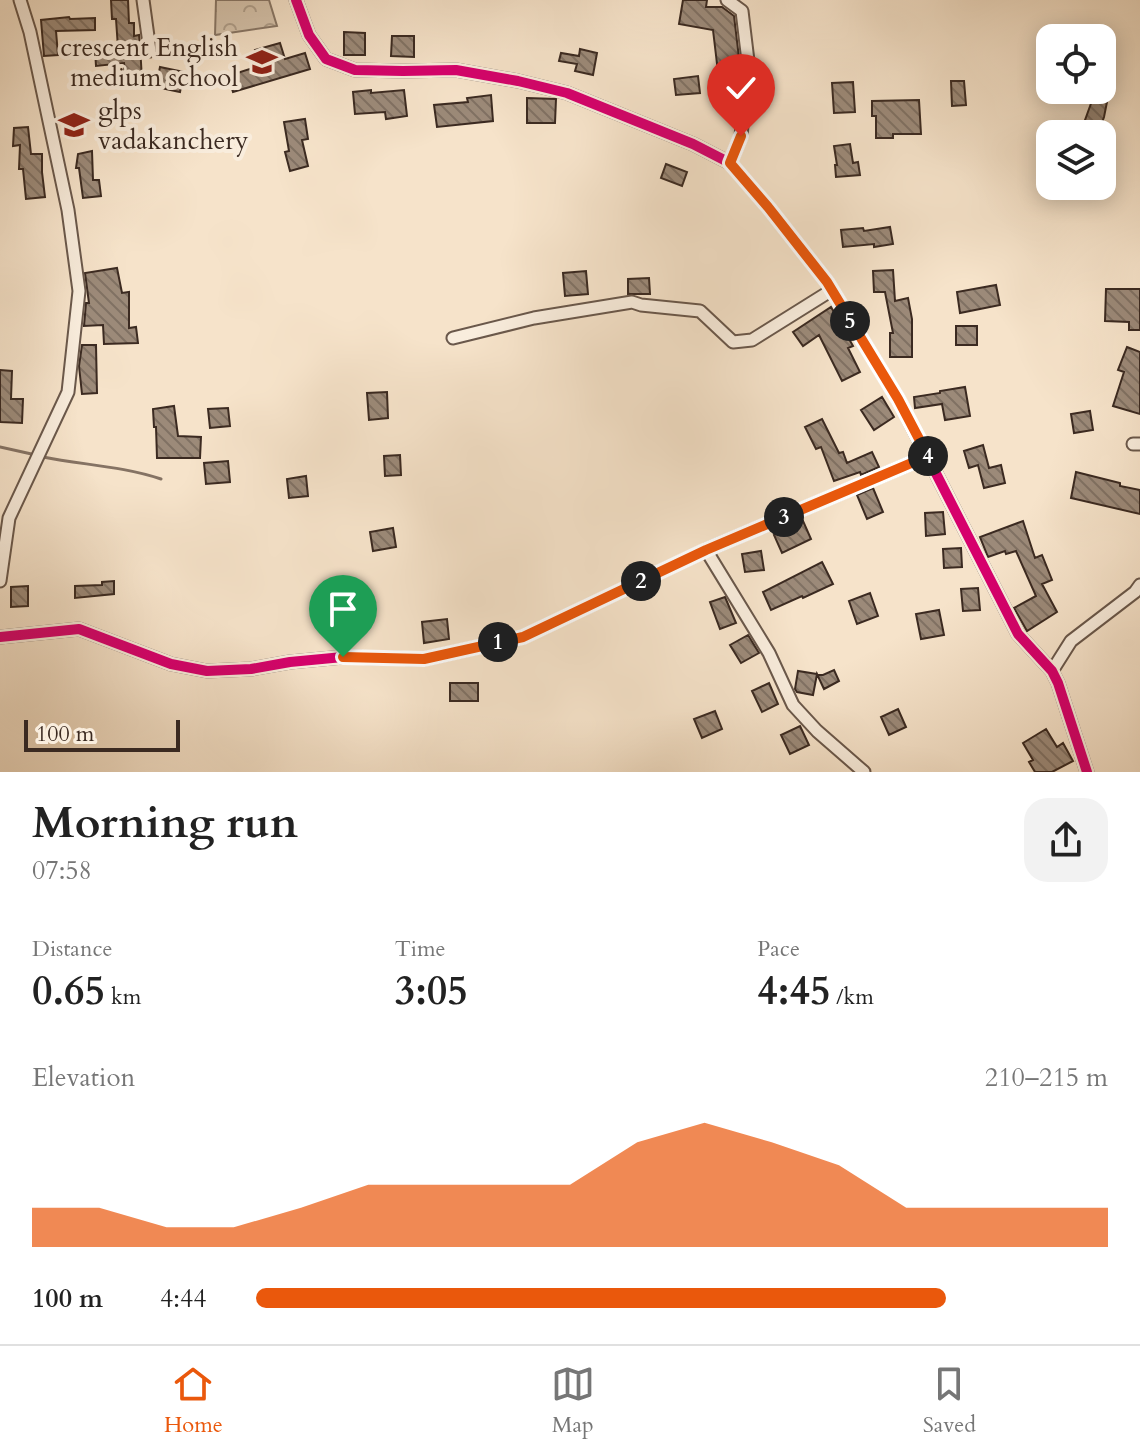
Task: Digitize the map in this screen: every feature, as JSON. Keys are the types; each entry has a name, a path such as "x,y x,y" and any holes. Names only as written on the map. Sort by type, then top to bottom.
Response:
{"street":[{"path":"0,581 9,518 68,392 79,291 68,210 30,32 20,0"},
{"path":"143,0 150,51"},
{"path":"296,0 309,35 326,59 355,70 456,70 567,93 693,144 730,163 832,290 885,376 1018,634 1052,671 1087,772"},
{"path":"727,0 742,11 748,61 741,136 730,163"},
{"path":"453,338 534,318 632,302 700,311 733,342 752,340 832,290"},
{"path":"0,637 79,629 171,664 207,671 251,669 343,657 424,659 523,637 706,550 928,456"},
{"path":"706,550 769,653 793,705 817,731 864,772"},
{"path":"1052,671 1071,641 1140,585"}],"green space":[{"path":"216,0 269,0 277,26 215,35"}],"building":[{"path":"111,0 128,0 129,23 134,23 134,36 139,35 142,80 125,81 124,63 96,66 95,50 118,48"},
{"path":"683,0 707,0 706,7 722,7 734,16 739,58 734,59 737,87 720,89 713,30 679,24"},
{"path":"95,18 95,30 56,31 58,55 44,56 41,20"},
{"path":"344,32 365,33 365,55 344,55"},
{"path":"392,36 414,36 414,57 391,56"},
{"path":"280,43 285,59 305,53 310,69 233,92 228,76 259,66 255,50"},
{"path":"580,49 597,53 593,75 575,71 577,64 559,61 561,53 579,56"},
{"path":"160,67 184,72 180,92 156,87"},
{"path":"698,76 700,93 676,95 674,79"},
{"path":"951,81 964,81 966,105 952,106"},
{"path":"853,82 855,112 834,113 832,83"},
{"path":"371,90 371,93 404,90 407,116 386,119 385,112 355,114 353,92"},
{"path":"491,95 493,121 437,127 434,105 468,102 467,98"},
{"path":"527,98 556,99 555,123 527,123"},
{"path":"919,100 921,134 893,134 893,138 876,138 872,101"},
{"path":"1091,104 1107,104 1103,120 1085,120"},
{"path":"305,119 308,139 302,140 308,166 290,171 285,152 289,151 284,122"},
{"path":"28,127 31,154 42,154 45,197 26,199 23,169 19,169 20,145 13,146 14,128"},
{"path":"850,144 853,163 858,162 860,175 836,177 834,146"},
{"path":"92,151 93,180 99,180 101,196 83,198 79,168 76,168 78,154"},
{"path":"666,164 687,172 682,186 661,178"},
{"path":"890,227 893,244 843,247 841,230 863,228 864,231"},
{"path":"117,268 122,293 129,292 129,328 136,327 138,343 104,344 103,325 84,326 86,303 89,303 85,273"},
{"path":"893,270 895,301 908,298 912,319 912,357 890,357 890,333 893,333 885,292 874,292 873,271"},
{"path":"586,271 588,294 565,296 563,273"},
{"path":"649,278 650,294 628,294 628,279"},
{"path":"996,285 1000,305 960,313 957,292"},
{"path":"1106,289 1140,289 1140,330 1129,330 1129,322 1105,321"},
{"path":"831,307 853,346 848,348 860,372 842,381 819,335 803,346 793,332"},
{"path":"956,326 977,326 977,345 956,345"},
{"path":"82,345 96,345 97,393 82,394 79,366"},
{"path":"1127,347 1140,352 1140,414 1113,406 1124,372 1118,370"},
{"path":"0,370 12,371 11,399 23,399 22,423 0,422"},
{"path":"965,387 970,416 945,420 942,404 915,408 914,397"},
{"path":"387,392 388,418 369,420 367,393"},
{"path":"882,397 894,417 874,430 861,410"},
{"path":"174,406 178,436 201,437 200,458 157,458 153,409"},
{"path":"228,408 230,426 210,428 208,409"},
{"path":"1090,411 1093,430 1074,433 1071,414"},
{"path":"822,419 847,463 872,452 879,467 834,481 821,447 816,449 805,427"},
{"path":"983,445 989,468 1001,465 1005,483 984,488 978,465 969,468 964,451"},
{"path":"400,455 401,475 385,476 384,456"},
{"path":"228,461 230,482 206,484 204,463"},
{"path":"1076,472 1140,490 1140,514 1071,498"},
{"path":"306,476 308,496 289,498 287,479"},
{"path":"873,488 883,512 867,519 857,495"},
{"path":"943,512 945,534 926,536 925,513"},
{"path":"803,521 811,539 782,553 774,535"},
{"path":"1023,521 1035,558 1042,555 1052,580 1042,584 1057,612 1027,631 1014,608 1036,596 1016,551 988,557 980,537"},
{"path":"393,528 396,547 373,551 370,532"},
{"path":"961,548 962,567 944,568 943,549"},
{"path":"761,551 764,570 745,572 742,554"},
{"path":"822,562 833,584 771,610 763,592"},
{"path":"114,581 114,594 75,598 75,586 102,585 102,582"},
{"path":"28,586 28,606 11,607 11,587"},
{"path":"978,588 980,610 963,611 961,589"},
{"path":"870,593 878,616 857,624 849,601"},
{"path":"725,597 736,623 720,629 710,602"},
{"path":"939,610 944,635 921,639 916,614"},
{"path":"447,619 449,639 424,643 422,622"},
{"path":"748,635 759,653 741,663 730,645"},
{"path":"834,670 839,681 824,689 817,674"},
{"path":"798,671 817,674 813,695 797,692"},
{"path":"450,683 478,683 478,701 450,701"},
{"path":"769,683 778,704 762,712 752,691"},
{"path":"898,709 906,727 889,735 881,717"},
{"path":"715,711 722,729 702,738 694,719"},
{"path":"800,726 809,745 790,754 781,735"},
{"path":"1046,729 1057,747 1063,743 1073,761 1052,772 1035,772 1029,762 1033,760 1023,743"}],"waterway":[{"path":"0,447 36,455"},
{"path":"43,457 117,468 161,479"}],"cycle path":[{"path":"296,0 309,35 326,59 355,70 456,70 567,93 693,144 730,163 827,282 898,399 1018,634 1052,671 1087,772"},
{"path":"0,637 79,629 171,664 207,671 251,669 343,657 424,659 523,637 706,550 928,456"}],"place":[{"name":"crescent English medium school","path":"262,62"},
{"name":"glps vadakanchery","path":"74,125"}],"route":[{"path":"343,657 424,659 523,637 706,550 928,456 898,399 827,282 730,163 741,136"}]}
